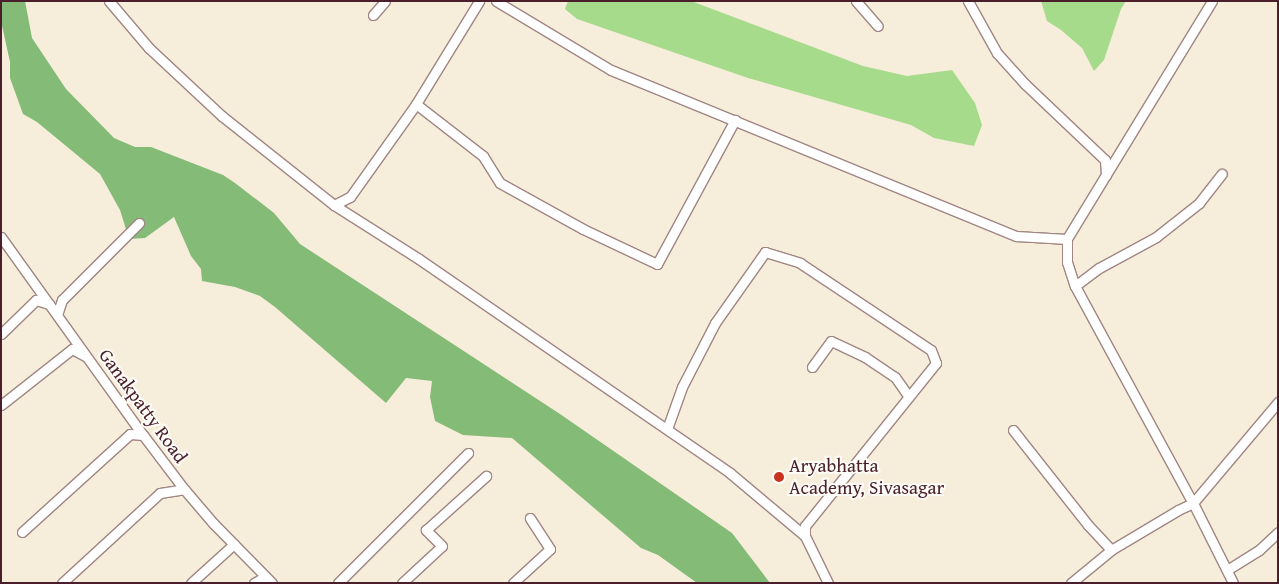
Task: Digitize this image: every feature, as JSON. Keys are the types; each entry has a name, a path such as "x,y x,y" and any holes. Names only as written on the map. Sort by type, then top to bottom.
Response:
{"street":[{"path":"109,1 149,48 222,116 334,205 420,259 730,473 805,536 828,583"},
{"path":"373,15 384,1"},
{"path":"334,205 350,197 416,104 479,1"},
{"path":"496,1 611,70 1016,236 1067,239"},
{"path":"856,1 878,26"},
{"path":"968,1 997,53 1025,84 1105,160 1106,175"},
{"path":"1212,1 1067,239 1067,262 1075,286 1193,503 1233,583"},
{"path":"416,104 483,156 500,183 583,229 657,264 735,120"},
{"path":"1075,286 1099,268 1156,237 1200,203 1222,174"},
{"path":"57,315 62,300 139,223"},
{"name":"Ganakpatty Road","path":"1,237 184,489 268,580"},
{"path":"667,429 682,387 715,323 765,252 800,263 931,350 936,363 805,526 805,536"},
{"path":"1,334 36,300 49,304"},
{"path":"812,367 831,341 865,357 895,377 909,397"},
{"path":"1,405 72,349 88,357"},
{"path":"1071,583 1111,550 1193,503 1278,402"},
{"path":"1013,430 1088,525 1111,550"},
{"path":"22,532 130,434 143,435"},
{"path":"338,583 468,453"},
{"path":"402,583 442,546 426,530 486,476"},
{"path":"62,583 160,493 184,489"},
{"path":"512,583 550,549 530,518"},
{"path":"1227,570 1259,550 1278,532"},
{"path":"191,583 234,544"},
{"path":"254,583 268,580"}],"green space":[{"path":"1,1 25,1 32,38 66,89 114,138 135,147 151,147 223,175 235,183 274,213 300,244 560,414 732,533 770,583 697,583 658,555 641,548 512,438 463,435 435,421 430,397 432,381 406,378 386,403 260,296 235,287 202,281 201,269 191,256 174,217 145,238 129,239 120,210 100,174 37,122 23,114 10,78 10,62 1,21"},
{"path":"568,1 691,1 863,66 907,76 952,70 975,103 982,125 974,146 934,138 911,125 748,78 577,19 565,9"},
{"path":"1041,1 1126,1 1121,9 1104,60 1094,71 1082,48 1047,21"}],"place":[{"name":"Aryabhatta Academy, Sivasagar","path":"779,477"}]}
